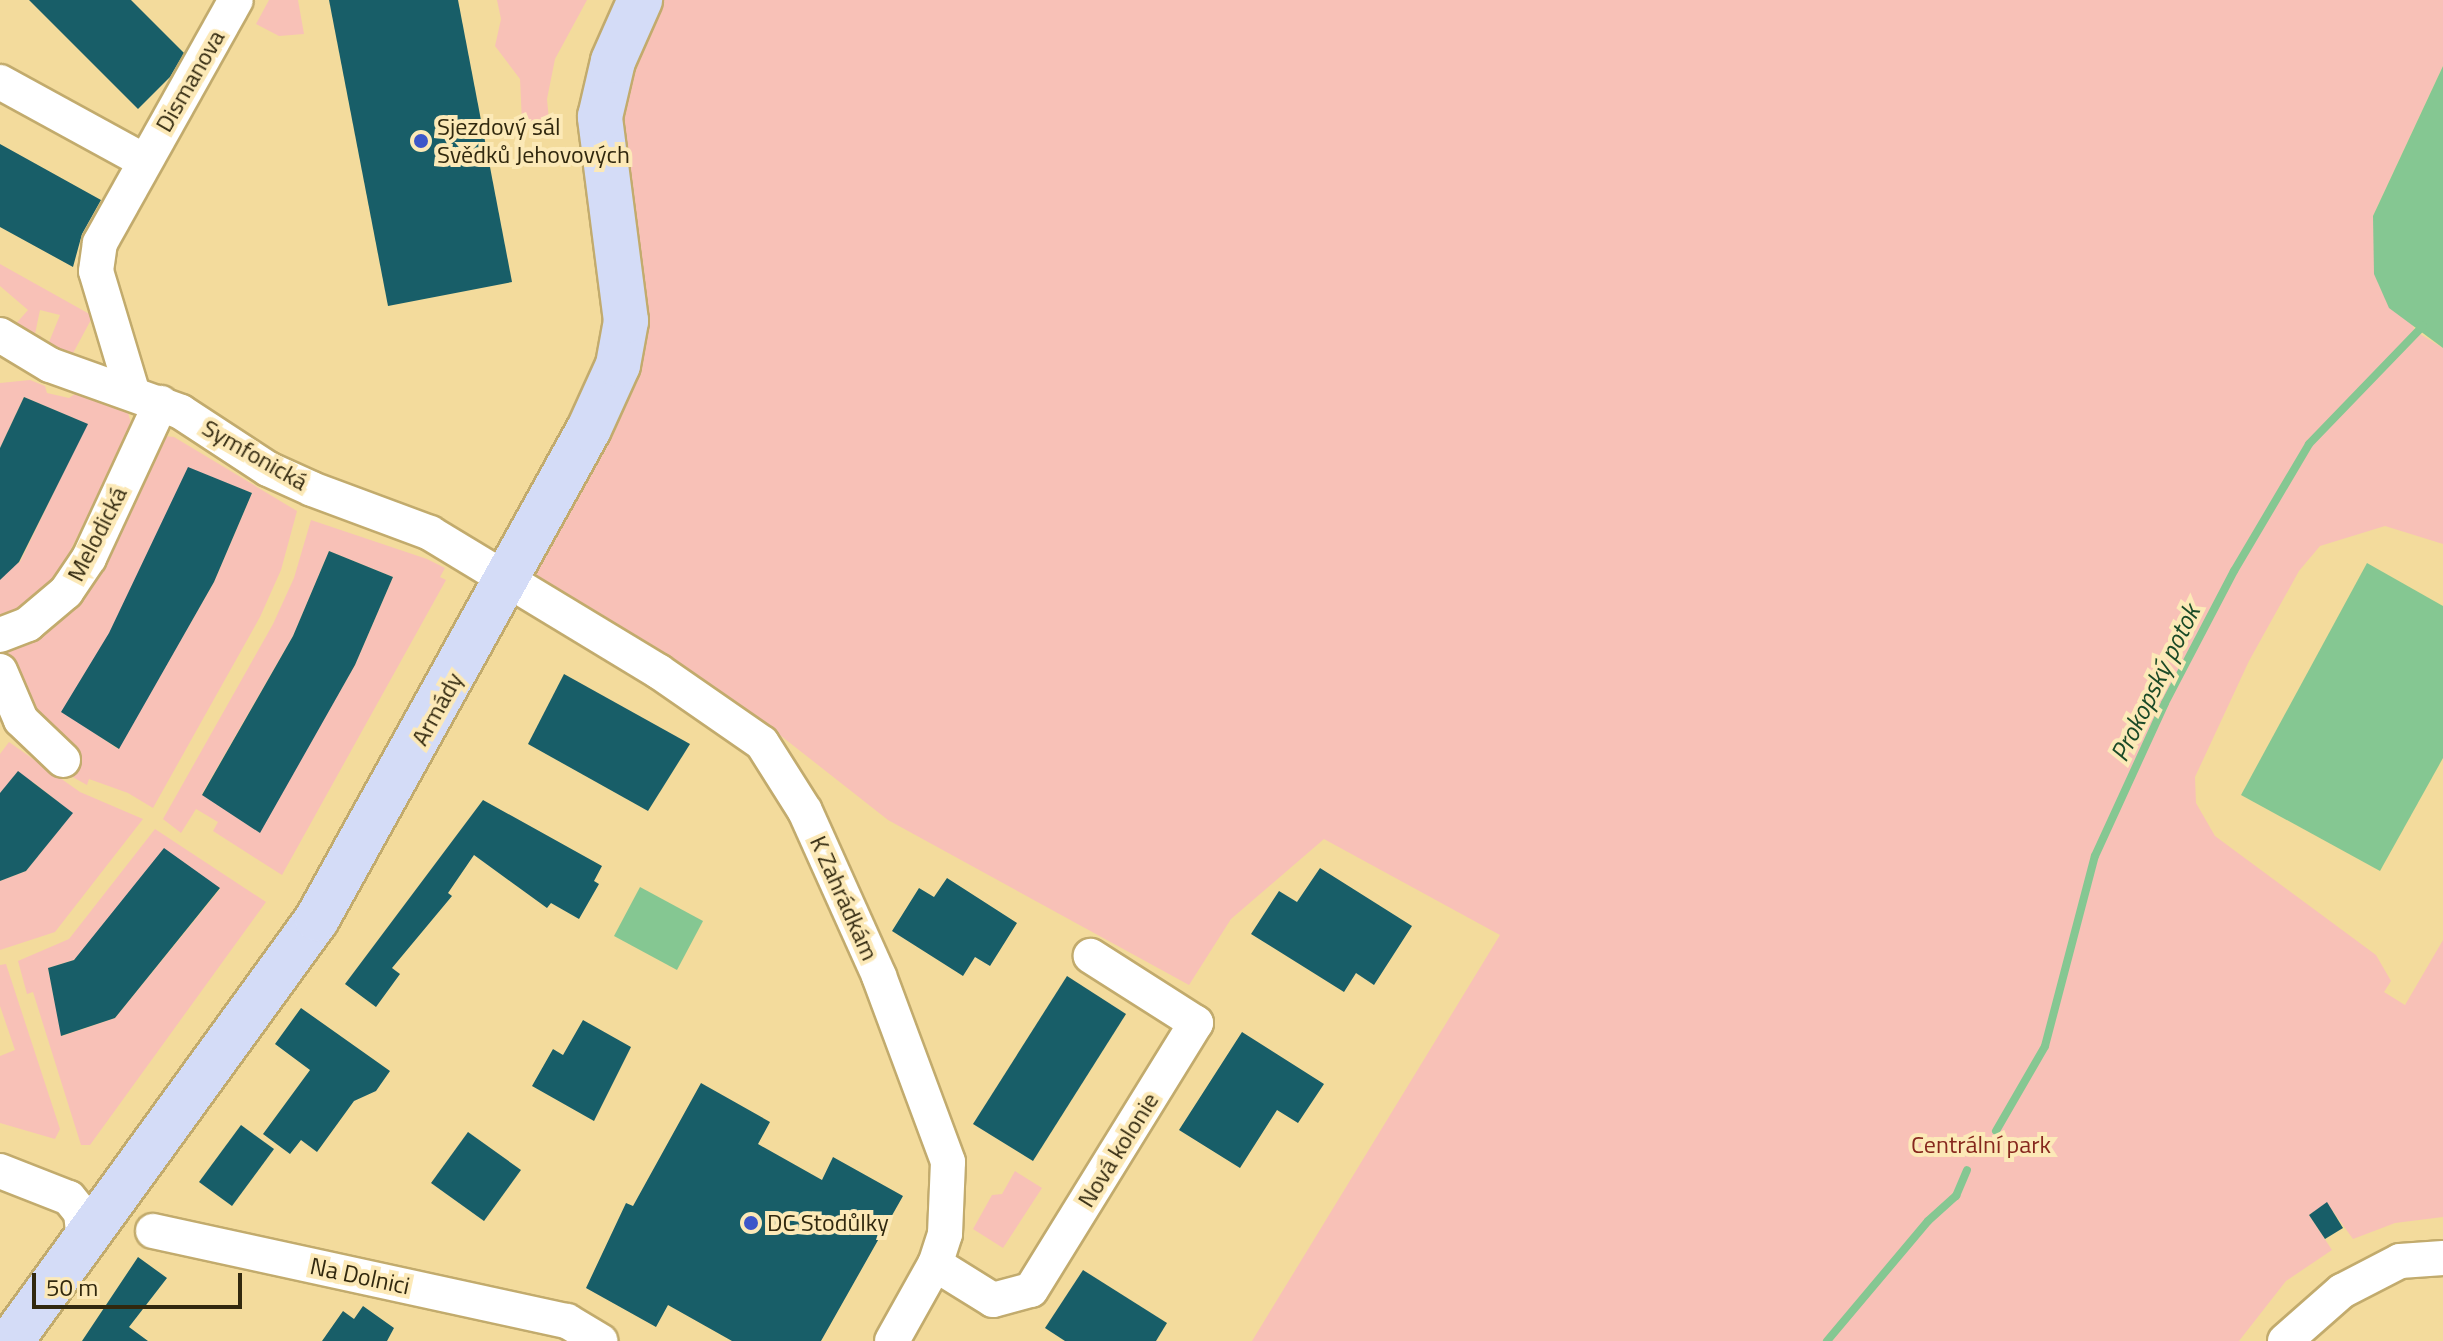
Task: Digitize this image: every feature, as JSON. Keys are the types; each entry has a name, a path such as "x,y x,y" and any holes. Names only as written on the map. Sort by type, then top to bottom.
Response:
{"street":[{"name":"Dismanova","path":"147,397 96,271 100,243 236,0"},
{"name":"Armády","path":"11,1341 317,919 509,580 618,365 626,321 623,267 600,117 613,61 640,0"},
{"path":"0,82 144,161"},
{"name":"Symfonická","path":"0,335 50,365 147,397 268,469 430,533 509,580"},
{"name":"Melodická","path":"0,635 28,624 66,592 89,558 147,397"},
{"name":"K Zahrádkám","path":"509,580 736,721 762,743 805,811 897,1017 948,1162 949,1204 935,1264 892,1341"},
{"path":"0,671 21,720 63,760"},
{"name":"Nová kolonie","path":"935,1264 993,1300 1031,1290 1196,1023 1091,956"},
{"path":"0,1171 69,1198 81,1213 84,1242"},
{"name":"Na Dolnici","path":"153,1231 600,1341"},
{"path":"2285,1341 2342,1291 2400,1261 2443,1258"}],"green space":[{"path":"269,0 298,0 304,34 279,36 256,24"},
{"path":"497,0 587,0 555,59 547,99 549,120 541,128 522,122 520,79 495,46 501,19"},
{"name":"Centrální park","path":"649,0 2443,0 2443,66 2373,216 2415,331 2443,348 2443,544 2385,526 2320,546 2299,571 2249,661 2195,777 2196,803 2215,836 2376,955 2391,981 2384,992 2405,1005 2443,940 2443,1217 2395,1223 2353,1239 2327,1203 2309,1215 2332,1250 2286,1281 2239,1341 1252,1341 1500,935 1324,839 1231,919 1189,985 888,820 757,717 531,574 634,363 618,154 624,84"},
{"path":"0,264 93,316 71,357 47,347 60,315 40,310 35,334 41,336 39,342 13,327 28,310 0,286"},
{"path":"30,380 45,386 47,393 69,398 79,391 127,409 132,427 61,569 39,595 0,618 0,574 20,562 87,424 24,397 0,448 0,383"},
{"path":"164,436 174,437 297,511 281,570 260,617 153,808 128,793 89,779 87,785 69,775 31,716 8,652 54,628 81,602","holes":["188,468 252,493 214,582 118,749 77,721"]},
{"path":"311,520 427,559 445,568 440,577 446,580 282,875 213,831 218,822 196,809 181,833 163,819 273,624 294,578","holes":["329,551 393,577 355,665 259,832 202,794 293,636"]},
{"path":"9,742 80,792 143,819 55,932 0,950 0,881 26,871 72,813 33,782 0,793 0,754"},
{"path":"155,829 266,902 90,1145 81,1145 33,992 27,994 18,961 69,939","holes":["179,859 220,889 115,1018 62,1036 48,968 74,960"]},
{"path":"6,964 60,1129 55,1139 0,1123 0,1056 15,1050 0,1006 0,965"},
{"path":"1015,1171 1042,1188 1003,1248 973,1229 992,1195 1002,1194"}],"shaded area":[{"path":"2443,66 2443,348 2389,308 2374,274 2373,216"},
{"path":"2367,563 2443,606 2443,758 2380,871 2241,795"},
{"path":"640,887 703,921 677,970 614,936"}],"building":[{"path":"29,0 131,0 184,53 170,77 138,109"},
{"name":"Sjezdový sál Svědků Jehovových","path":"329,0 458,0 512,282 388,306"},
{"path":"0,144 101,200 82,234 73,267 0,227"},
{"path":"24,397 88,424 19,562 0,580 0,448"},
{"path":"188,467 252,493 214,582 119,749 61,712 109,633"},
{"path":"329,551 393,577 355,665 260,833 202,795 293,636"},
{"path":"564,674 690,744 648,811 528,744"},
{"path":"18,771 73,813 26,871 0,881 0,793"},
{"path":"483,800 602,866 594,881 599,884 579,919 551,903 547,908 474,855 448,893 452,896 392,968 400,974 376,1007 345,984"},
{"path":"164,848 220,888 115,1018 61,1036 48,968 74,960"},
{"path":"1320,868 1412,926 1374,985 1356,973 1344,992 1251,934 1279,891 1297,902"},
{"path":"947,878 1017,923 990,966 975,957 963,976 892,931 919,888 934,897"},
{"path":"1067,976 1126,1014 1033,1161 973,1124"},
{"path":"301,1008 390,1071 376,1091 354,1101 317,1152 301,1140 290,1154 263,1134 310,1070 275,1044"},
{"path":"583,1020 631,1047 594,1121 532,1086 553,1049 563,1055"},
{"path":"1242,1032 1324,1084 1298,1123 1277,1110 1240,1168 1179,1130"},
{"name":"DC Stodůlky","path":"701,1083 770,1122 758,1144 822,1180 833,1157 903,1196 821,1341 732,1341 668,1305 656,1327 586,1288 626,1203 633,1206"},
{"path":"241,1125 274,1149 232,1206 199,1182"},
{"path":"468,1132 521,1170 484,1221 431,1183"},
{"path":"2327,1202 2343,1228 2325,1239 2309,1215"},
{"path":"138,1257 167,1278 129,1327 148,1341 82,1341"},
{"path":"1083,1270 1167,1323 1156,1341 1065,1341 1045,1328"},
{"path":"363,1306 394,1328 387,1341 322,1341 343,1311 354,1319"}],"waterway":[{"name":"Prokopský potok","path":"1996,1131 2045,1046 2095,856 2165,703 2234,571 2309,444 2423,326"},
{"name":"Prokopský potok","path":"1827,1341 1928,1221 1956,1196 1967,1170"}],"place":[{"name":"Sjezdový sál Svědků Jehovových","path":"421,141"},
{"name":"DC Stodůlky","path":"751,1223"}]}
